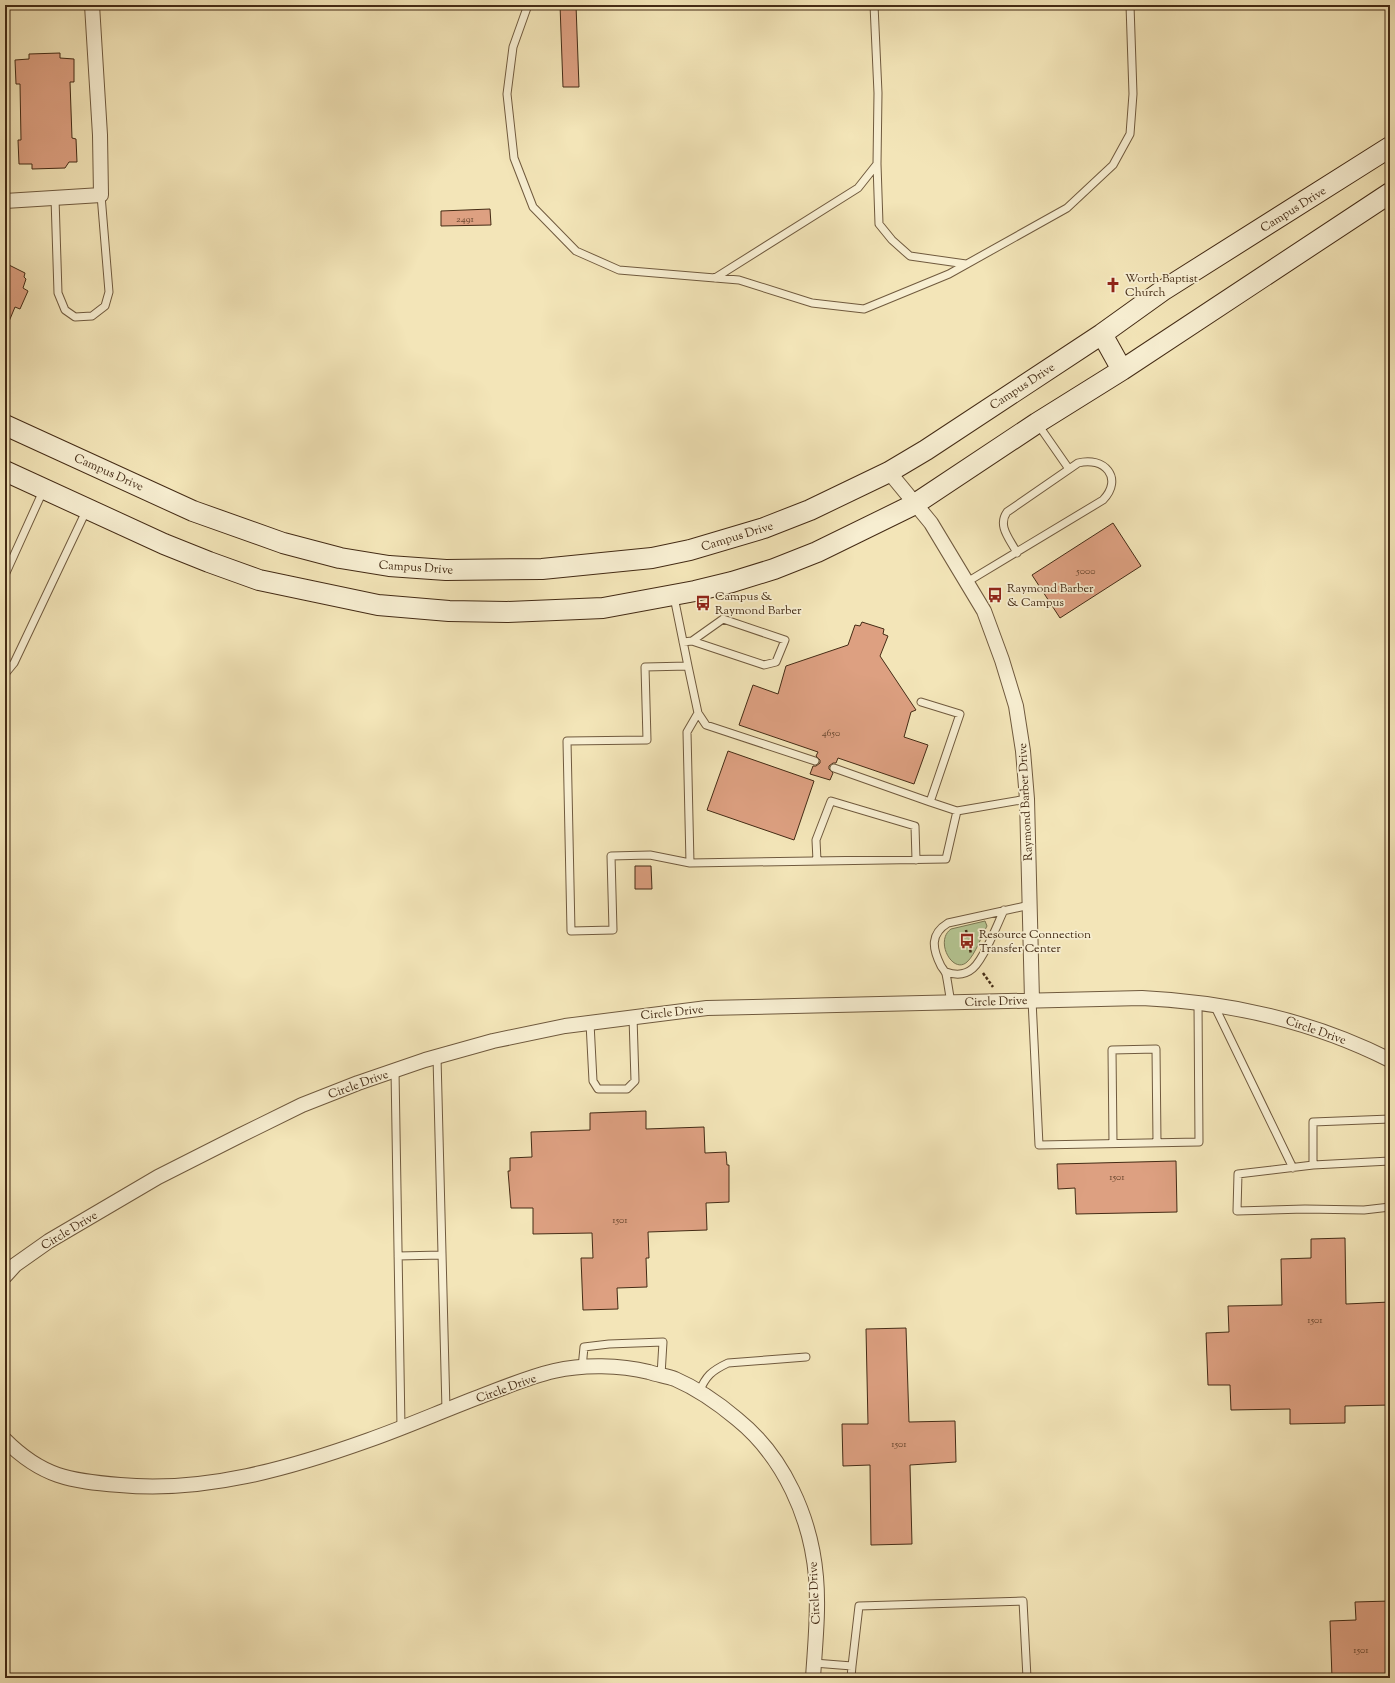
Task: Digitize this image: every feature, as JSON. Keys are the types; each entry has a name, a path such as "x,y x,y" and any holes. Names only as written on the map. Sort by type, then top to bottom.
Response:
{"main road":[{"name":"Campus Drive","path":"5,425 193,511 283,543 340,558 389,566 446,570 542,569 652,558 690,550 771,526 810,510 889,472 926,450 1102,334 1162,291 1390,148"},
{"path":"5,471 164,544 259,580 378,605 449,611 507,612 603,608 673,595 732,582 774,569 817,552 915,504 1390,194"},
{"path":"1102,334 1122,370"}],"street":[{"path":"5,201 101,195 100,135 92,5"},
{"name":"Raymond Barber Drive","path":"889,472 931,523 984,611 1002,660 1016,706 1023,750 1027,799 1032,1000"},
{"name":"Circle Drive","path":"5,1276 15,1265 49,1241 158,1177 302,1105 358,1083 437,1057 493,1041 590,1022 707,1008 1032,1000 1142,998 1170,999 1214,1005 1275,1017 1328,1033 1390,1060"},
{"name":"Circle Drive","path":"5,1440 29,1461 57,1476 89,1483 138,1487 200,1484 258,1473 312,1460 513,1384 556,1371 596,1367 636,1369 673,1378 710,1397 750,1430 774,1460 793,1490 808,1532 816,1577 816,1627 813,1678"}],"lane":[{"path":"528,5 513,47 507,94 514,158 533,207 576,251 619,270 738,280 812,303 864,308 949,274 1067,208 1113,165 1130,134 1133,94 1130,5"},
{"path":"874,5 878,93 877,164 879,224 892,240 910,256 966,264"},
{"path":"715,278 858,188 877,164"},
{"path":"55,198 58,292 65,310 75,317 92,316 105,306 108,292 101,195"},
{"path":"1037,423 1069,469"},
{"path":"967,582 1017,553 1103,500 1109,494 1111,485 1111,475 1106,467 1088,460 1078,463 1007,512 1002,518 1002,527 1017,553"},
{"path":"5,575 44,489"},
{"path":"5,674 14,663 87,509"},
{"path":"673,595 698,713 706,725 815,761"},
{"path":"683,642 692,641 764,665 776,662 785,640 723,619 692,641"},
{"path":"688,666 645,667 647,740 566,741 571,931 613,930 611,856 650,855 690,864 946,859 957,811"},
{"path":"921,702 960,714 930,802"},
{"path":"690,864 687,732 698,713"},
{"path":"834,768 957,811 1027,799"},
{"path":"817,861 816,840 831,801 915,826 916,860"},
{"path":"951,1002 946,972 941,966 934,944 935,936 939,928 948,923 1030,905"},
{"path":"946,972 955,975 974,969 980,961 1004,910"},
{"path":"1032,1000 1038,1145 1199,1142 1198,1003"},
{"path":"1214,1005 1293,1168"},
{"path":"590,1022 592,1082 598,1089 627,1089 635,1081 633,1017"},
{"path":"1113,1144 1112,1050 1156,1049 1156,1142"},
{"path":"437,1057 446,1410"},
{"path":"395,1071 401,1427"},
{"path":"1313,1165 1314,1122 1390,1119"},
{"path":"1390,1161 1313,1165 1238,1174 1237,1210 1364,1210 1390,1207"},
{"path":"398,1256 442,1255"},
{"path":"582,1368 584,1347 609,1344 663,1342 661,1376"},
{"path":"699,1392 706,1378 716,1369 728,1363 806,1357"},
{"path":"851,1678 859,1606 1023,1601 1027,1678"},
{"path":"814,1664 852,1666"}],"green space":[{"path":"985,921 987,926 976,950 970,959 962,965 956,964 947,955 944,941 946,934 951,929"}],"building":[{"path":"560,5 576,5 579,87 563,87"},
{"path":"60,53 60,58 74,59 74,82 70,82 72,138 76,139 77,162 69,162 65,168 32,169 32,164 19,164 18,140 21,140 20,84 16,84 15,60 29,59 29,54"},
{"path":"490,209 491,225 441,226 441,211"},
{"path":"5,263 25,273 24,277 26,279 23,288 28,291 20,309 15,307 5,331"},
{"path":"1113,523 1141,566 1060,618 1032,575"},
{"path":"862,622 884,629 883,634 888,636 880,656 916,710 911,712 904,737 928,745 914,784 838,758 836,763 829,766 829,769 833,773 830,780 810,774 813,766 820,763 820,760 816,756 818,752 739,725 753,685 778,694 786,666 848,645 855,625 860,626"},
{"path":"728,751 814,781 794,840 707,810"},
{"path":"635,866 651,866 652,889 635,889"},
{"path":"646,1111 646,1129 704,1127 705,1153 726,1152 727,1165 729,1165 729,1202 706,1203 707,1230 648,1232 649,1258 646,1258 647,1287 617,1288 618,1309 583,1310 581,1258 593,1258 592,1233 533,1234 533,1208 511,1208 508,1171 510,1171 510,1158 532,1157 531,1132 590,1130 590,1113"},
{"path":"1176,1161 1177,1212 1076,1214 1075,1188 1058,1189 1057,1164"},
{"path":"1345,1238 1346,1304 1390,1302 1390,1405 1345,1406 1345,1423 1290,1424 1290,1409 1231,1410 1230,1385 1208,1385 1206,1333 1229,1332 1228,1306 1282,1305 1281,1259 1311,1258 1311,1239"},
{"path":"906,1328 909,1422 955,1421 956,1462 910,1465 912,1544 871,1545 870,1465 843,1466 842,1424 868,1424 866,1329"},
{"path":"1390,1601 1390,1678 1332,1678 1330,1621 1356,1620 1355,1602"}],"place":[{"name":"Worth Baptist Church","path":"1113,285"},
{"name":"Raymond Barber & Campus","path":"995,595"},
{"name":"Campus & Raymond Barber","path":"703,603"},
{"name":"Resource Connection Transfer Center","path":"967,941"}]}
